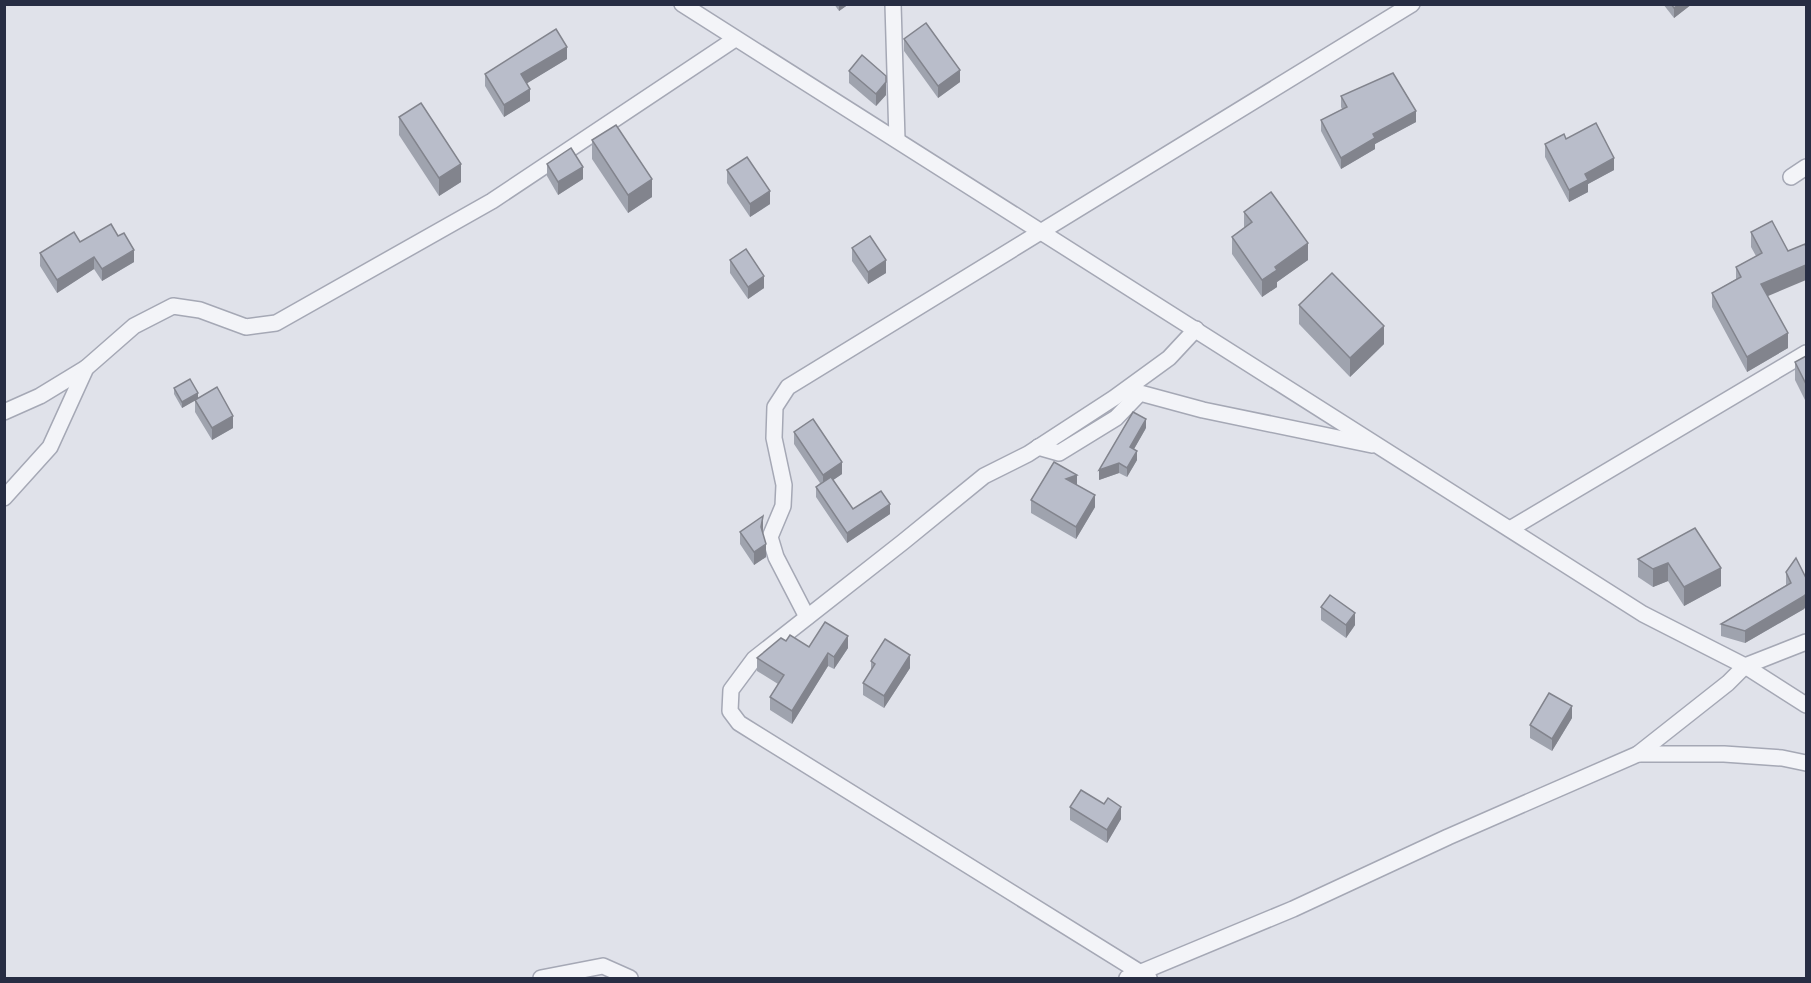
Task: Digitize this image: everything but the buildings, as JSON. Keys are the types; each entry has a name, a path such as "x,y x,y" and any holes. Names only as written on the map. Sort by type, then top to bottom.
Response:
{"street":[{"path":"682,4 1196,328 1642,614 1745,666 1806,705"},
{"path":"893,4 897,140"},
{"path":"807,617 776,557 770,537 783,506 784,485 774,438 775,407 788,387 1412,4"},
{"path":"4,412 40,396 86,368 134,326 173,306 200,310 246,327 276,323 492,201 735,39"},
{"path":"1791,177 1806,167"},
{"path":"1196,328 1170,358 1038,447 984,476 754,659 731,690 730,711 739,723 1139,977 1638,754 1728,683 1745,666 1806,642"},
{"path":"1510,529 1806,353"},
{"path":"4,498 50,447 86,368"},
{"path":"1038,447 1059,453 1116,418 1140,393 1203,410 1381,446"},
{"path":"1638,754 1724,754 1782,758 1806,763"},
{"path":"541,978 603,966 630,978"}]}
